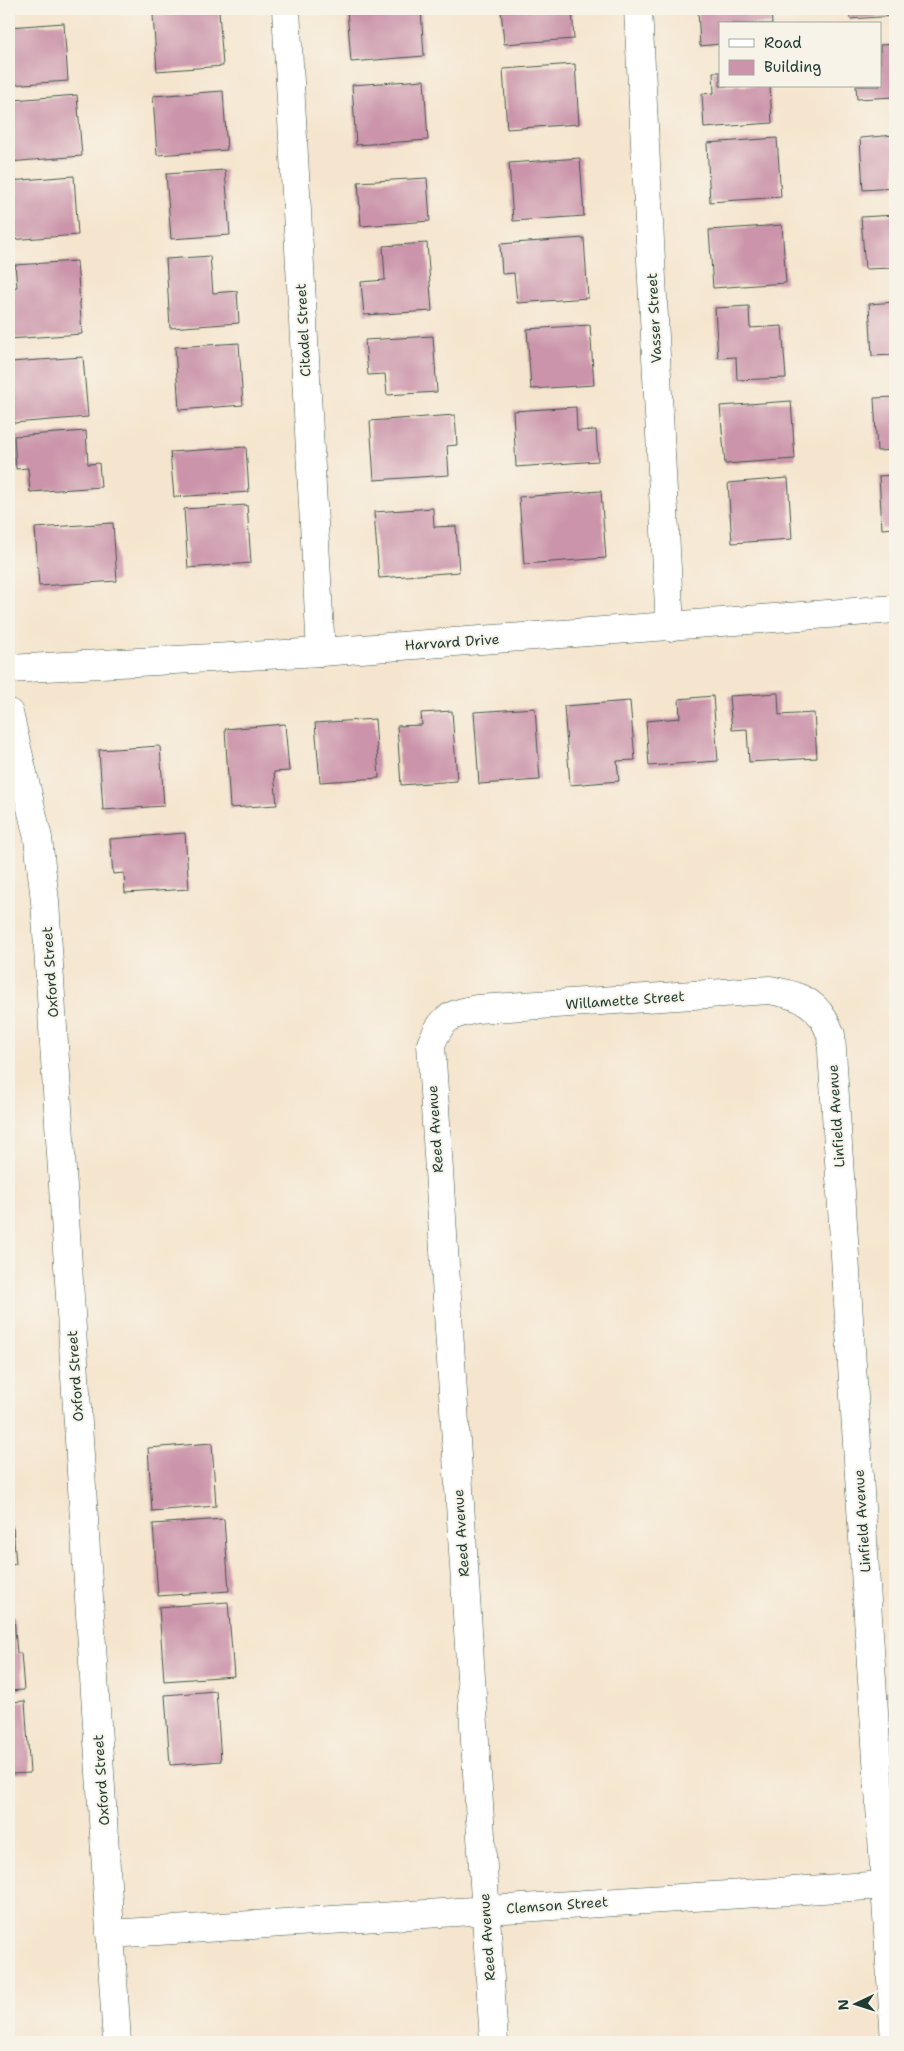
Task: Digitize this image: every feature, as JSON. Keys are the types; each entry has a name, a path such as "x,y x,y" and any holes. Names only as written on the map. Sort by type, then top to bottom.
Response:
{"street":[{"name":"Citadel Street","path":"286,9 321,652"},
{"name":"Vasser Street","path":"638,9 670,626"},
{"name":"Harvard Drive","path":"9,669 321,652 895,609"},
{"name":"Oxford Street","path":"9,713 38,838 45,902 117,2042"},
{"name":"Willamette Street","path":"439,1026 454,1014 477,1009 770,990 796,995 812,1004"},
{"name":"Linfield Avenue","path":"812,1004 825,1019 830,1035 895,2042"},
{"name":"Reed Avenue","path":"439,1026 431,1044 431,1067 494,2042"},
{"name":"Clemson Street","path":"110,1934 885,1885"}],"building":[{"path":"347,9 421,9 424,56 351,62"},
{"path":"501,9 572,9 574,39 504,44"},
{"path":"698,9 771,9 772,22 719,22 719,44 700,46"},
{"path":"849,9 895,9 895,16 850,19"},
{"path":"219,11 223,66 157,71 153,15"},
{"path":"64,23 68,81 9,85 9,27"},
{"path":"895,44 895,97 857,99 856,88 882,88 882,45"},
{"path":"575,64 579,124 507,129 503,69"},
{"path":"713,72 719,72 719,88 770,88 772,123 704,128 702,94 714,93"},
{"path":"424,80 428,140 356,145 352,85"},
{"path":"223,91 227,150 157,155 153,96"},
{"path":"77,95 82,156 9,162 9,126 14,125 13,100"},
{"path":"895,135 895,188 863,190 860,138"},
{"path":"777,138 781,197 710,202 707,143"},
{"path":"580,158 584,216 513,221 509,163"},
{"path":"225,170 230,235 171,239 166,174"},
{"path":"74,176 78,235 9,240 9,181"},
{"path":"427,178 430,221 361,226 358,182"},
{"path":"895,215 895,268 865,269 861,217"},
{"path":"782,225 786,283 713,288 709,230"},
{"path":"584,238 588,298 517,303 514,273 502,274 500,244"},
{"path":"427,243 432,311 364,315 361,282 385,280 383,246"},
{"path":"210,256 213,293 237,291 239,323 170,328 166,259"},
{"path":"77,261 82,334 9,339 9,288 17,287 15,265"},
{"path":"895,302 895,355 872,356 869,304"},
{"path":"749,306 750,328 782,326 786,378 737,380 736,357 718,358 715,308"},
{"path":"590,325 594,385 531,389 527,329"},
{"path":"433,336 437,392 387,395 385,374 368,375 365,340"},
{"path":"239,343 243,405 179,410 175,347"},
{"path":"83,357 88,417 14,423 10,362"},
{"path":"895,397 895,450 877,451 874,398"},
{"path":"791,401 795,459 725,464 720,406"},
{"path":"576,407 577,431 596,430 598,461 516,467 513,411"},
{"path":"455,415 457,445 447,446 449,475 374,480 370,421"},
{"path":"86,431 88,464 99,463 101,487 30,492 28,468 16,469 14,436"},
{"path":"246,447 249,492 174,497 170,452"},
{"path":"895,475 895,528 882,529 879,476"},
{"path":"788,478 792,539 732,543 728,483"},
{"path":"601,491 606,558 524,564 519,497"},
{"path":"247,505 251,563 188,568 184,509"},
{"path":"433,508 434,527 456,526 459,572 379,578 374,512"},
{"path":"113,523 117,581 39,586 35,528"},
{"path":"778,693 779,715 814,713 817,758 749,762 747,729 732,730 729,696"},
{"path":"713,696 718,761 649,766 646,721 680,718 679,699"},
{"path":"630,701 635,760 617,761 619,781 570,785 564,706"},
{"path":"535,708 540,780 479,784 474,712"},
{"path":"452,711 457,781 401,785 397,726 422,725 421,713"},
{"path":"375,719 379,778 320,782 315,723"},
{"path":"285,724 289,771 274,772 277,805 230,808 225,729"},
{"path":"160,746 164,806 103,810 99,750"},
{"path":"185,833 189,889 125,893 124,873 113,874 110,839"},
{"path":"212,1443 216,1506 152,1511 148,1448"},
{"path":"10,1471 12,1500 9,1500"},
{"path":"224,1519 229,1591 158,1596 153,1524"},
{"path":"9,1528 13,1528 16,1564 9,1565"},
{"path":"228,1602 234,1676 164,1681 159,1607"},
{"path":"14,1617 17,1653 21,1653 24,1690 9,1691 9,1618"},
{"path":"216,1691 221,1761 170,1765 165,1695"},
{"path":"25,1701 30,1773 9,1774 9,1702"}]}
